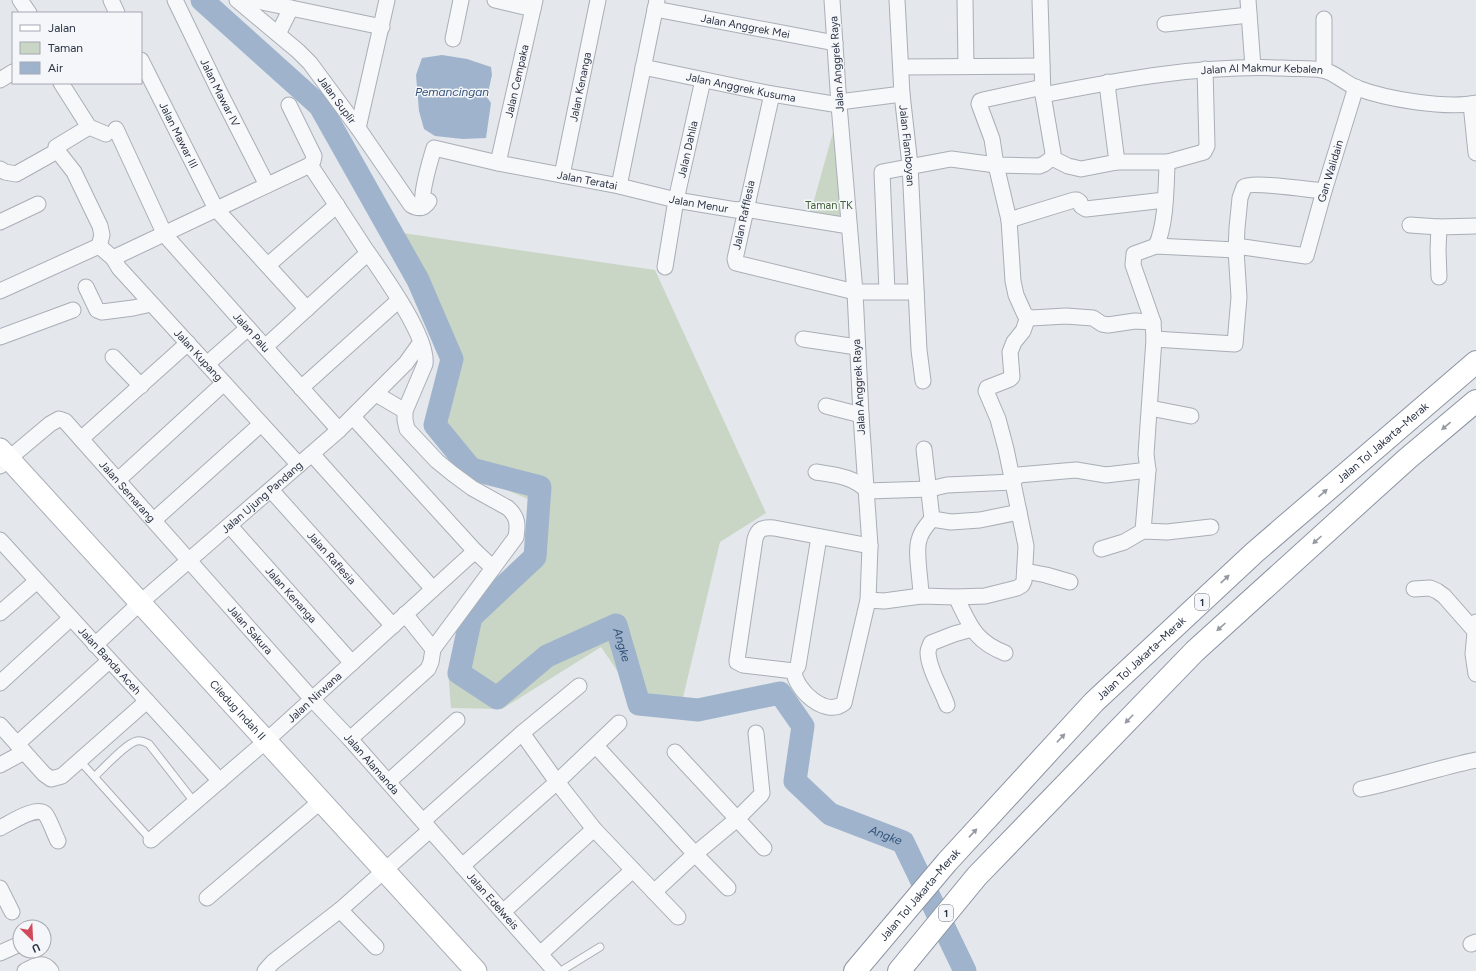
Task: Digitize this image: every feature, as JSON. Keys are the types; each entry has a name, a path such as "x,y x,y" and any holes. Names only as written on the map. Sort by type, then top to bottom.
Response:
{"highway":[{"name":"Jalan Tol Jakarta–Merak","path":"855,971 947,862 1100,697 1254,552 1476,362"},
{"name":"1","path":"898,971 977,876 1195,651 1407,459 1476,401"}],"street":[{"path":"20,0 28,12"},
{"path":"111,0 117,12"},
{"name":"Jalan Mawar IV","path":"175,0 267,185"},
{"name":"Jalan Suplir","path":"237,0 310,63 358,128 411,205 417,209 423,207 429,201 437,149"},
{"path":"252,0 382,27"},
{"path":"358,128 387,0"},
{"path":"453,39 461,0"},
{"path":"495,0 534,4"},
{"name":"Jalan Kenanga","path":"562,175 598,0"},
{"name":"Jalan Anggrek Raya","path":"794,671 797,684 814,701 833,707 844,703 868,600 870,546 867,491 861,415 855,292 832,0"},
{"name":"Jalan Flamboyan","path":"897,0 902,94 910,166 919,350 923,381"},
{"path":"965,0 966,66"},
{"path":"887,291 882,172 951,159 996,165 1039,166 1052,158 1053,153 1043,91 1040,0"},
{"path":"1248,0 1253,67"},
{"name":"Jalan Cempaka","path":"498,163 534,4"},
{"name":"Jalan Teratai","path":"437,149 498,163 619,186 656,4"},
{"name":"Jalan Anggrek Mei","path":"656,4 835,43"},
{"path":"278,34 291,8"},
{"path":"1165,24 1249,15"},
{"path":"1324,19 1324,70"},
{"name":"Jalan Mawar III","path":"142,62 216,209 307,309"},
{"name":"Jalan Anggrek Kusuma","path":"643,66 772,94 839,103 902,94"},
{"path":"901,67 1042,66"},
{"name":"Jalan Al Makmur Kebalen","path":"996,165 992,139 979,104 980,101 1156,74 1204,69 1253,67 1324,70 1356,88 1386,96 1436,104 1474,103"},
{"path":"1052,158 1068,166 1081,169 1118,162 1168,162 1204,152 1206,150 1204,69"},
{"path":"0,80 12,73"},
{"name":"Jalan Dahlia","path":"665,267 676,200 703,80"},
{"path":"1108,82 1118,162"},
{"path":"0,291 99,246 102,235 100,226 74,172 70,165 57,151 56,147 89,126 62,84"},
{"name":"Gan Walidain","path":"1236,248 1306,256 1324,191 1356,88"},
{"name":"Jalan Rafflesia","path":"772,94 745,209 735,259 737,264 855,292"},
{"path":"1474,103 1476,154"},
{"path":"113,258 165,235 216,209 310,165 314,156 289,105"},
{"name":"Jalan Palu","path":"89,126 111,131 165,235 339,430"},
{"path":"0,169 5,172 16,174 57,151"},
{"path":"1156,246 1160,235 1165,200 1168,162"},
{"path":"310,165 399,300 421,342 426,359 405,411 407,429 437,461 472,488 513,512 517,520 516,537 433,649 428,670 350,739"},
{"path":"996,165 1009,220 1013,281 1022,311 1028,317 1066,316 1093,318 1104,325 1135,321 1153,322"},
{"name":"Jalan Menur","path":"619,186 676,200 736,210 745,209 849,226"},
{"path":"1154,339 1234,344 1239,297 1236,248 1240,198 1244,187 1268,186 1324,191"},
{"path":"1009,220 1074,200 1078,200 1081,206 1086,209 1165,200"},
{"path":"0,222 38,204"},
{"path":"268,265 337,205"},
{"path":"1410,224 1439,227 1476,226"},
{"path":"1439,227 1439,277"},
{"name":"Jalan Kupang","path":"99,246 113,258 119,268 151,304 298,465"},
{"path":"1143,531 1148,470 1146,454 1154,339 1153,322 1133,265 1134,254 1156,246 1236,248"},
{"path":"266,347 368,253"},
{"path":"86,287 97,310 102,312 151,304"},
{"path":"855,292 916,292"},
{"path":"301,388 399,300"},
{"path":"0,338 73,310"},
{"path":"868,600 884,602 921,596 985,596 1017,588 1022,585 1024,581 1026,546 998,419 986,391 987,388 1011,378 1010,352 1014,342 1023,331 1028,317"},
{"path":"207,364 248,328"},
{"path":"803,339 857,347"},
{"name":"Jalan Ujung Pandang","path":"95,644 141,602 339,430 406,363 421,342"},
{"path":"81,439 188,344"},
{"path":"113,357 141,386"},
{"path":"118,480 224,384"},
{"path":"376,394 405,411"},
{"path":"826,406 861,415"},
{"path":"1150,408 1191,416"},
{"path":"353,416 475,551 493,568"},
{"name":"Jalan Semarang","path":"3,458 50,424 59,420 65,421 190,561"},
{"path":"154,520 261,424"},
{"path":"921,596 918,552 919,540 925,528 932,519 930,489 924,449"},
{"path":"312,454 433,589"},
{"name":"Ciledug Indah II","path":"3,458 141,602 384,872 476,971"},
{"path":"1013,482 1018,475 1076,470 1106,475 1148,470"},
{"path":"816,472 856,481 867,491 930,489 947,485 1013,482"},
{"name":"Jalan Raflesia","path":"271,490 393,626"},
{"path":"932,519 951,522 980,520 1019,512"},
{"name":"Jalan Kenanga","path":"230,526 352,663"},
{"path":"819,536 798,666 794,671 744,665 737,662 736,660 755,539 759,529 768,527 819,536 870,546"},
{"path":"1101,549 1124,542 1143,531 1167,532 1212,528"},
{"name":"Jalan Banda Aceh","path":"0,541 220,781"},
{"name":"Jalan Nirwana","path":"152,840 266,741 475,551"},
{"name":"Jalan Sakura","path":"190,561 312,698"},
{"path":"1025,571 1070,582"},
{"path":"0,613 37,581"},
{"path":"1414,589 1430,588 1437,591 1475,626 1473,654 1476,674"},
{"path":"956,597 972,629 991,647 1006,653"},
{"path":"405,614 433,649"},
{"path":"0,683 71,618"},
{"path":"948,705 937,682 930,663 928,651 931,643 972,629"},
{"path":"0,765 21,748 109,660"},
{"path":"265,971 273,962 340,910 384,872 427,826 522,733 579,686"},
{"name":"Jalan Alamanda","path":"312,698 427,826"},
{"path":"0,725 44,774 51,779 57,778 80,761 147,701"},
{"path":"388,782 457,720"},
{"path":"462,866 557,782 619,723"},
{"path":"522,733 557,782 594,829 678,917"},
{"path":"654,892 695,854 737,819 762,793 756,733"},
{"path":"596,746 728,888"},
{"path":"675,752 764,848"},
{"path":"1361,789 1476,760"},
{"path":"207,898 321,801"},
{"path":"0,828 34,811 41,812 46,816 58,841"},
{"name":"Jalan Edelweis","path":"427,826 555,971"},
{"path":"503,912 594,829"},
{"path":"540,954 633,870"},
{"path":"0,888 12,912"},
{"path":"340,910 376,947"},
{"path":"0,953 12,948"},
{"path":"25,971 42,964 49,969"}],"lane":[{"path":"95,776 130,744 139,741 144,742 149,744 195,803"},
{"path":"80,761 152,840"},
{"path":"561,971 600,947"}],"green space":[{"name":"Taman TK","path":"839,111 846,224 809,218"},
{"path":"389,231 655,270 766,513 720,542 680,710 644,710 601,647 502,709 451,708 448,670 495,601 537,553 537,503 451,466 441,421 460,364"}],"water":[{"name":"Pemancingan","path":"442,55 467,59 491,67 492,75 487,97 491,103 486,138 463,139 435,136 424,129 419,111 416,75 422,58"}],"waterway":[{"name":"Angke","path":"202,0 320,106 418,280 452,359 435,425 471,469 540,487 535,557 471,617 459,673 497,698 547,656 616,625 639,704 698,710 780,693 803,726 795,781 830,814 903,842 965,971"}]}
